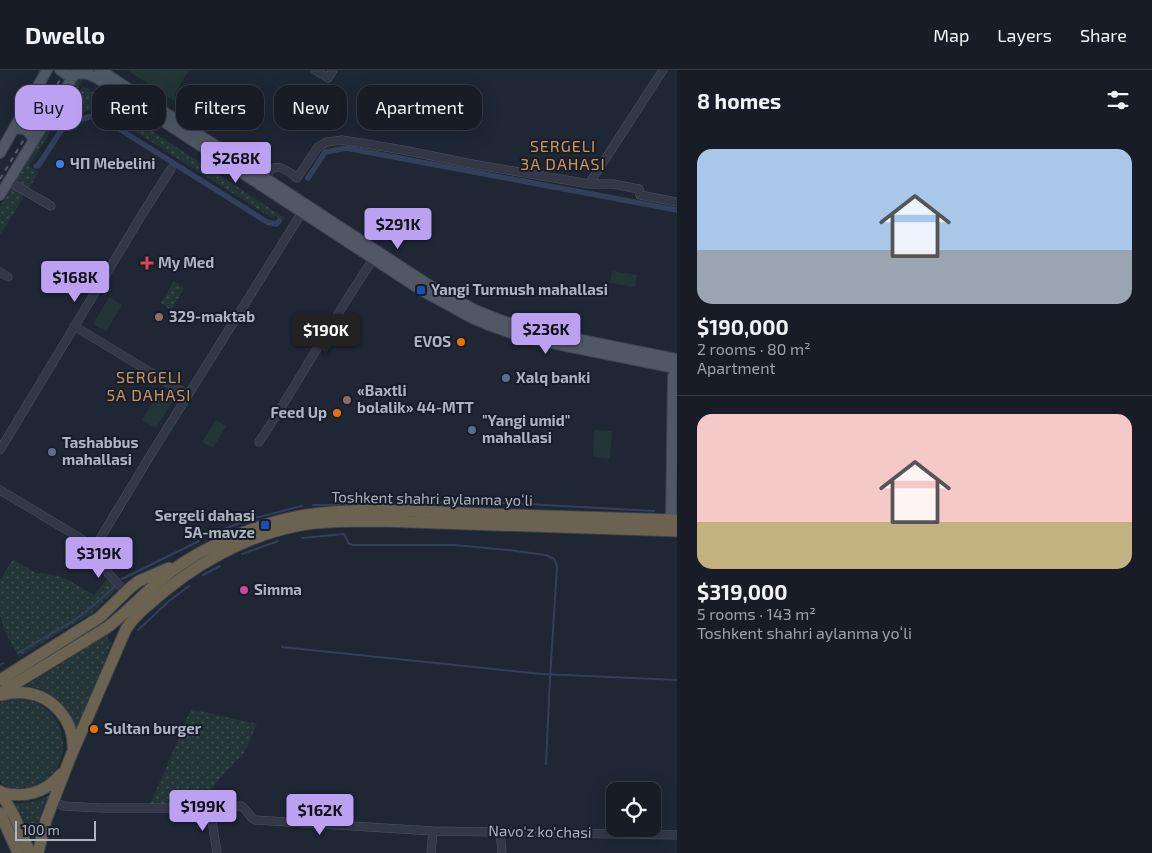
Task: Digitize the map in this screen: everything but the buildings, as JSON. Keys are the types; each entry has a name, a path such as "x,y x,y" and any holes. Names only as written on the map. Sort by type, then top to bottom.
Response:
{"highway":[{"name":"Toshkent shahri aylanma yoʻli","path":"0,695 112,624 152,586 183,563 210,548 265,524 306,515 341,512 415,517 675,525"},
{"name":"Toshkent shahri aylanma yoʻli","path":"38,853 46,820 70,758 123,635 135,617 174,583 204,564 249,541 306,524 415,517"},
{"path":"0,680 100,617 127,591 144,578 183,563"},
{"path":"112,624 110,630 112,634 117,637 123,635"},
{"name":"Toshkent shahri aylanma yoʻli","path":"0,695 18,692 29,693 43,698 55,706 65,717 71,730 73,745 70,758 58,777 50,785 22,795 0,792"},
{"path":"0,792 12,811 30,853"},
{"path":"0,813 18,853"},
{"path":"0,824 18,853"}],"main road":[{"path":"1,150 48,70"},
{"path":"60,70 75,74 88,74 97,78 304,209 461,303 489,316 537,331 658,356 676,364"},
{"path":"100,70 266,178 304,209 421,290 472,318 499,329 533,339 676,364"},
{"path":"0,195 75,74"},
{"path":"14,129 22,128 28,131 33,140"},
{"path":"675,525 672,396 676,364"}],"street":[{"path":"315,70 328,78 333,70"},
{"path":"589,184 663,70"},
{"path":"266,178 275,167 280,167 298,178 318,147 327,142 342,140 589,184 613,184 639,189 640,195 677,202"},
{"path":"0,450 171,169"},
{"path":"8,181 51,206"},
{"path":"95,547 304,209"},
{"path":"259,442 284,405 374,258"},
{"path":"0,272 8,277"},
{"path":"74,326 188,395"},
{"path":"0,490 95,547 108,573 127,591"},
{"path":"53,802 64,806 101,808 210,808 217,853"},
{"name":"Navo'z ko'chasi","path":"212,821 228,808 241,806 256,820 432,831 677,835"},
{"path":"431,853 432,831"},
{"path":"500,832 502,853"}],"shaded area":[{"path":"127,70 189,70 180,85 176,85 174,95 176,102 166,96 166,85 150,85"},
{"path":"84,78 80,85 74,85 78,80"},
{"path":"83,86 92,92 92,110 82,112"},
{"path":"47,130 52,130 29,166 39,172 30,187 26,188 17,182"},
{"path":"133,130 150,130 285,218 283,221 276,216 272,218"},
{"path":"12,188 22,193 23,198 0,235 0,207"},
{"path":"612,271 637,275 635,287 610,283"},
{"path":"174,281 184,288 171,310 161,303"},
{"path":"109,297 122,305 106,332 93,324"},
{"path":"159,392 173,401 156,428 142,420"},
{"path":"216,420 226,426 213,448 202,442"},
{"path":"594,430 612,431 610,459 593,457"},
{"path":"13,559 36,573 63,577 94,595 107,579 117,588 92,613 19,657 4,630 0,616 0,580"},
{"path":"107,634 108,639 112,643 76,731 73,722 58,700 43,690 25,686"},
{"path":"12,699 29,700 42,706 57,722 63,742 59,763 53,773 44,782 28,788 10,788 0,780 0,703"},
{"path":"191,709 257,724 244,753 201,802 150,805"},
{"path":"49,795 39,819 34,840 14,803 32,802"}],"waterway":[{"path":"36,166 38,166 66,123 97,115 267,222 276,224 279,221"},
{"path":"308,178 325,152 346,148 677,210"},
{"path":"313,505 477,501"},
{"path":"488,502 654,511"},
{"path":"212,534 247,520 302,506"},
{"path":"302,538 344,534 349,544 354,545 454,545 546,555 554,559 557,566 546,764"},
{"path":"122,579 199,541"},
{"path":"242,554 278,541"},
{"path":"203,575 220,566"},
{"path":"18,653 73,621 115,586"},
{"path":"138,630 169,601 189,586"},
{"path":"282,647 542,674 677,680"}],"railway":[{"path":"0,179 66,70"}],"place":[{"name":"ЧП Mebelini","path":"60,164"},
{"name":"My Med","path":"147,263"},
{"name":"Yangi Turmush mahallasi","path":"421,290"},
{"name":"329-maktab","path":"159,317"},
{"name":"EVOS","path":"461,342"},
{"name":"Xalq banki","path":"506,378"},
{"name":"«Baxtli bolalik» 44-MTT","path":"347,400"},
{"name":"Feed Up","path":"337,413"},
{"name":"\"Yangi umid\" mahallasi","path":"472,430"},
{"name":"Tashabbus mahallasi","path":"52,452"},
{"name":"Sergeli dahasi 5A-mavze","path":"265,525"},
{"name":"Simma","path":"244,590"},
{"name":"Sultan burger","path":"94,729"}],"district":[{"name":"SERGELI 3A DAHASI","path":"563,155"},
{"name":"SERGELI 5A DAHASI","path":"149,386"}]}
